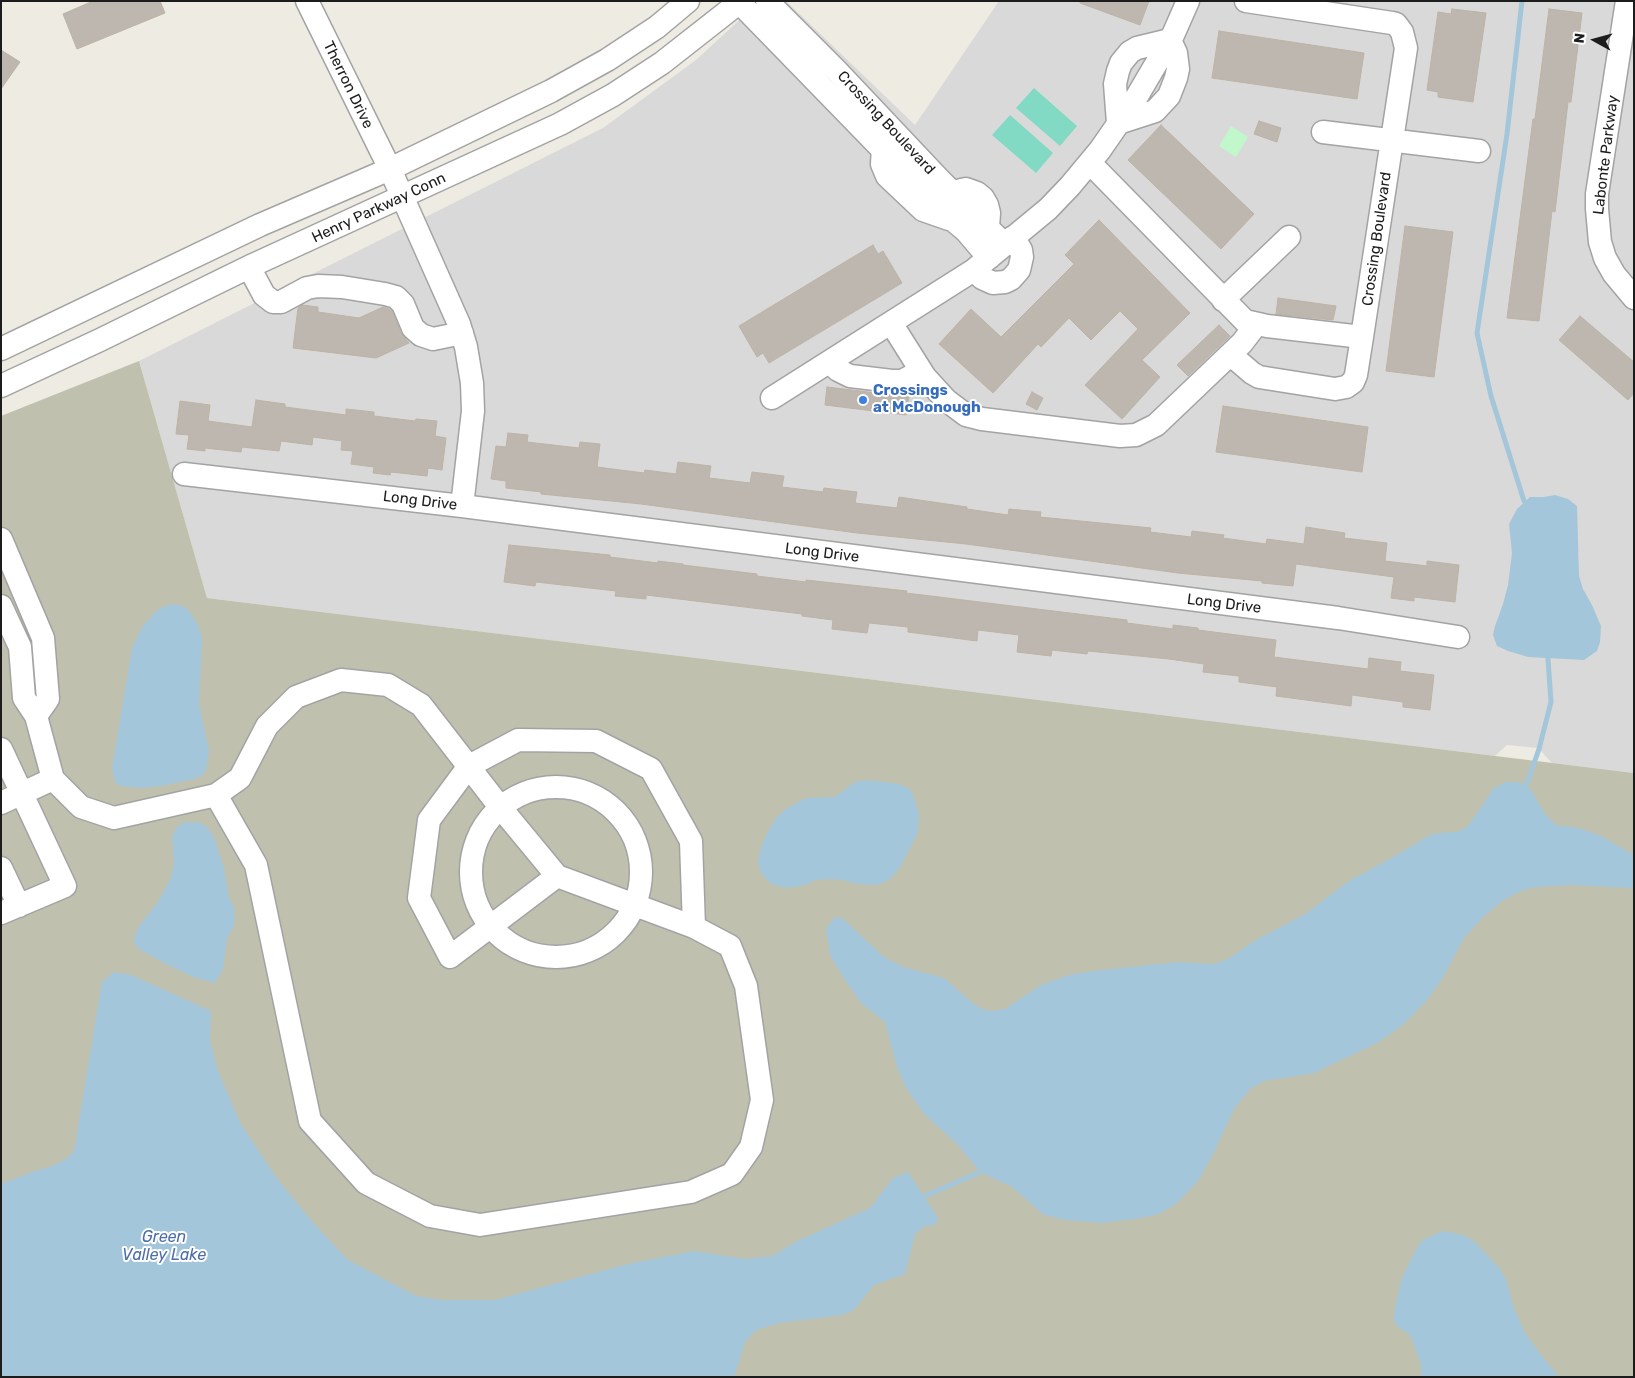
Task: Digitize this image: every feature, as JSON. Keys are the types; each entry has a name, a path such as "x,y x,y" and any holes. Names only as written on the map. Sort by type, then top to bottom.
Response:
{"street":[{"name":"Therron Drive","path":"307,1 390,169 462,333 472,383 473,411 462,506"},
{"name":"Henry Parkway Conn","path":"1,349 260,225 390,169 551,91 607,60 657,27 688,1"},
{"name":"Crossing Boulevard","path":"767,1 829,78 889,142 916,181 950,208 966,231 995,252"},
{"path":"772,398 891,323 995,252 1048,209 1070,186 1090,163 1118,123 1155,111 1169,96 1176,78 1178,69 1176,53 1170,40 1188,1"},
{"name":"Crossing Boulevard","path":"1231,355 1259,377 1328,388 1346,387 1353,382 1356,375 1362,338 1406,48 1404,36 1396,24 1246,1"},
{"name":"Labonte Parkway","path":"1627,1 1597,209 1600,242 1605,258 1614,274 1634,298"},
{"name":"Henry Parkway Conn","path":"1,386 249,267 560,124 613,95 662,63 739,2"},
{"name":"Crossing Boulevard","path":"739,2 829,78"},
{"path":"1118,123 1115,84 1121,63 1130,52 1137,48 1170,40"},
{"path":"1323,132 1479,151"},
{"name":"Crossing Boulevard","path":"889,142 882,164 884,171 916,181"},
{"path":"1090,163 1245,321 1254,324 1362,338"},
{"name":"Crossing Boulevard","path":"916,181 923,210 950,208"},
{"path":"950,208 961,190 966,189 977,193 982,198 989,213 988,228 995,252"},
{"path":"1223,300 1289,236"},
{"path":"249,267 264,295 273,302 281,302 307,288 318,286 342,287 385,294 396,297 403,304 413,328 421,335 432,340 462,333"},
{"path":"891,323 921,371 946,400 966,415 982,419 1130,436 1142,433 1156,425 1231,355 1247,338 1254,324"},
{"path":"829,362 838,370 850,376 892,381 902,381 921,371"},
{"name":"Long Drive","path":"184,474 462,506 1338,618 1458,637"},
{"path":"1,539 43,638 48,699 36,716"},
{"path":"27,598 2,608 20,647 24,698 36,716 53,779 81,807 114,818 216,795 240,778 267,726 296,697 341,680 388,685 421,705 500,807 557,876 694,927 730,946 746,986 762,1100 751,1147 732,1174 692,1192 480,1225 430,1216 366,1183 310,1121 256,864 216,795"},
{"path":"557,876 450,957 419,898 429,820 469,766 518,740 596,741 651,769 691,841 694,927"},
{"path":"1,749 65,886 10,909 1,868"},
{"path":"1,802 53,779"},
{"path":"570,787 598,797 620,814 635,836 642,863 640,890 635,906 630,916 613,937 590,952 563,958 536,956 511,945 490,927 476,902 471,872 476,843 490,817 500,807 513,798 541,788 570,787"}],"shaded area":[{"path":"760,1 786,1 915,125 999,1 1634,1 1634,773 1552,763 1538,748 1507,745 1495,756 207,598 139,361 603,128 696,60"},
{"path":"139,361 207,598 1634,773 1634,1377 1,1377 1,416"}],"green space":[{"path":"1034,88 1077,126 1060,146 1016,108"},
{"path":"1010,115 1053,153 1036,173 992,135"},
{"path":"1231,126 1248,137 1236,157 1219,146"}],"water":[{"path":"1555,495 1568,499 1577,506 1579,576 1583,589 1601,626 1600,642 1597,651 1584,660 1528,657 1497,646 1493,635 1508,585 1512,553 1509,524 1517,509 1530,497"},
{"path":"175,604 185,607 191,614 198,625 202,638 199,704 209,751 206,771 195,779 161,786 143,788 121,786 115,782 112,768 132,648 142,627 155,612 165,606"},
{"path":"867,780 899,784 908,788 912,792 919,814 918,832 899,869 890,879 878,885 858,884 842,880 815,880 805,885 788,888 773,885 767,880 760,871 758,863 765,837 776,818 786,809 806,798 835,797 855,782"},
{"path":"1506,782 1520,782 1531,790 1545,814 1556,825 1578,828 1599,835 1634,855 1634,888 1571,885 1537,887 1523,890 1502,901 1483,917 1464,938 1442,979 1427,1000 1403,1025 1377,1043 1314,1073 1264,1081 1250,1089 1234,1109 1198,1181 1177,1203 1159,1214 1100,1223 1066,1220 1044,1215 1012,1187 980,1172 956,1143 925,1115 915,1101 905,1086 897,1067 885,1022 861,1003 830,955 826,929 834,918 839,917 884,957 903,967 944,978 980,1008 991,1011 1005,1009 1041,985 1069,975 1179,962 1214,964 1228,959 1256,940 1305,914 1349,881 1432,834 1460,831 1468,826 1494,788"},
{"path":"182,823 201,823 208,828 214,837 224,868 229,898 233,905 235,916 234,925 227,939 223,969 215,983 193,977 158,960 139,949 134,943 139,926 158,902 171,878 174,863 172,836"},
{"name":"Green Valley Lake","path":"114,972 131,975 211,1011 210,1040 217,1068 240,1123 278,1180 315,1225 348,1260 416,1296 443,1300 495,1300 628,1264 694,1251 746,1259 772,1256 795,1242 870,1208 893,1178 908,1172 938,1218 935,1225 925,1226 915,1234 905,1274 874,1285 854,1310 842,1315 779,1323 756,1330 745,1342 734,1377 1,1377 1,1184 50,1167 66,1159 74,1151 102,982"},
{"path":"1442,1231 1463,1235 1474,1241 1500,1269 1507,1282 1513,1306 1525,1333 1559,1377 1421,1377 1421,1364 1410,1335 1397,1326 1394,1321 1394,1313 1401,1280 1421,1241"}],"building":[{"path":"93,1 160,1 165,13 77,49 63,14"},
{"path":"1080,1 1149,1 1140,25 1080,3"},
{"path":"1452,9 1486,13 1473,102 1438,97 1438,92 1427,90 1438,12 1451,14"},
{"path":"1549,9 1582,13 1571,102 1568,102 1555,212 1552,211 1539,321 1507,318"},
{"path":"1219,31 1364,53 1357,99 1212,78"},
{"path":"1,50 20,62 1,89"},
{"path":"1259,121 1281,128 1277,142 1254,134"},
{"path":"1161,125 1254,214 1221,249 1128,160"},
{"path":"1099,220 1190,313 1142,360 1160,377 1122,419 1085,385 1138,329 1120,311 1091,340 1069,318 1041,347 1038,344 993,393 939,344 971,309 1001,337 1074,264 1065,255"},
{"path":"1405,226 1453,232 1434,377 1386,371"},
{"path":"873,245 878,254 883,251 902,283 769,363 763,353 757,357 739,326"},
{"path":"1278,298 1336,306 1333,320 1276,314"},
{"path":"302,305 318,307 318,312 359,318 383,307 389,309 392,311 401,333 409,343 376,358 293,348 298,308"},
{"path":"1580,316 1634,362 1634,393 1628,400 1559,340"},
{"path":"1219,325 1230,336 1188,376 1177,365"},
{"path":"827,387 909,397 906,415 825,405"},
{"path":"1032,392 1043,398 1037,410 1026,404"},
{"path":"256,400 285,404 285,407 346,415 346,409 374,412 374,416 415,421 416,419 437,421 435,436 446,438 442,470 428,468 427,476 391,472 390,475 373,473 374,467 351,464 353,451 341,450 342,441 313,437 312,445 281,441 279,451 242,447 241,452 205,448 205,451 187,449 189,435 176,434 180,401 210,405 208,421 252,427"},
{"path":"1223,406 1368,427 1362,472 1216,452"},
{"path":"508,433 528,435 527,442 579,448 580,442 600,444 597,467 644,473 645,470 676,474 678,462 711,466 709,478 750,483 752,472 784,476 782,487 823,492 824,488 857,492 855,503 897,508 899,497 1008,515 1009,509 1041,512 1040,517 1151,528 1150,532 1191,537 1192,531 1224,535 1223,538 1266,544 1267,539 1304,544 1306,527 1345,533 1344,538 1387,543 1385,561 1427,566 1427,561 1459,565 1455,602 1414,597 1414,601 1391,598 1394,577 1296,564 1293,586 1178,573 966,544 857,533 641,504 541,494 541,492 506,488 506,481 491,479 496,446 506,447"},
{"path":"509,545 610,555 610,557 658,563 658,561 683,564 806,582 806,580 907,591 906,593 1127,620 1127,623 1173,629 1173,625 1198,628 1198,630 1276,640 1274,657 1368,669 1369,658 1401,662 1400,671 1434,675 1430,710 1403,707 1403,702 1352,695 1351,706 1276,696 1277,687 1239,682 1239,676 1203,672 1204,664 1169,659 1088,651 1087,654 1052,650 1051,656 1017,652 1019,635 978,630 977,641 908,632 908,627 869,623 867,633 832,629 833,620 802,616 802,614 646,595 646,599 615,596 616,591 536,582 535,586 504,582"}],"waterway":[{"path":"1522,1 1507,134 1477,333 1491,396 1524,501"},
{"path":"1526,786 1539,749 1551,702 1548,659"},
{"path":"925,1196 980,1172"}],"place":[{"name":"Crossings at McDonough","path":"863,400"}]}
